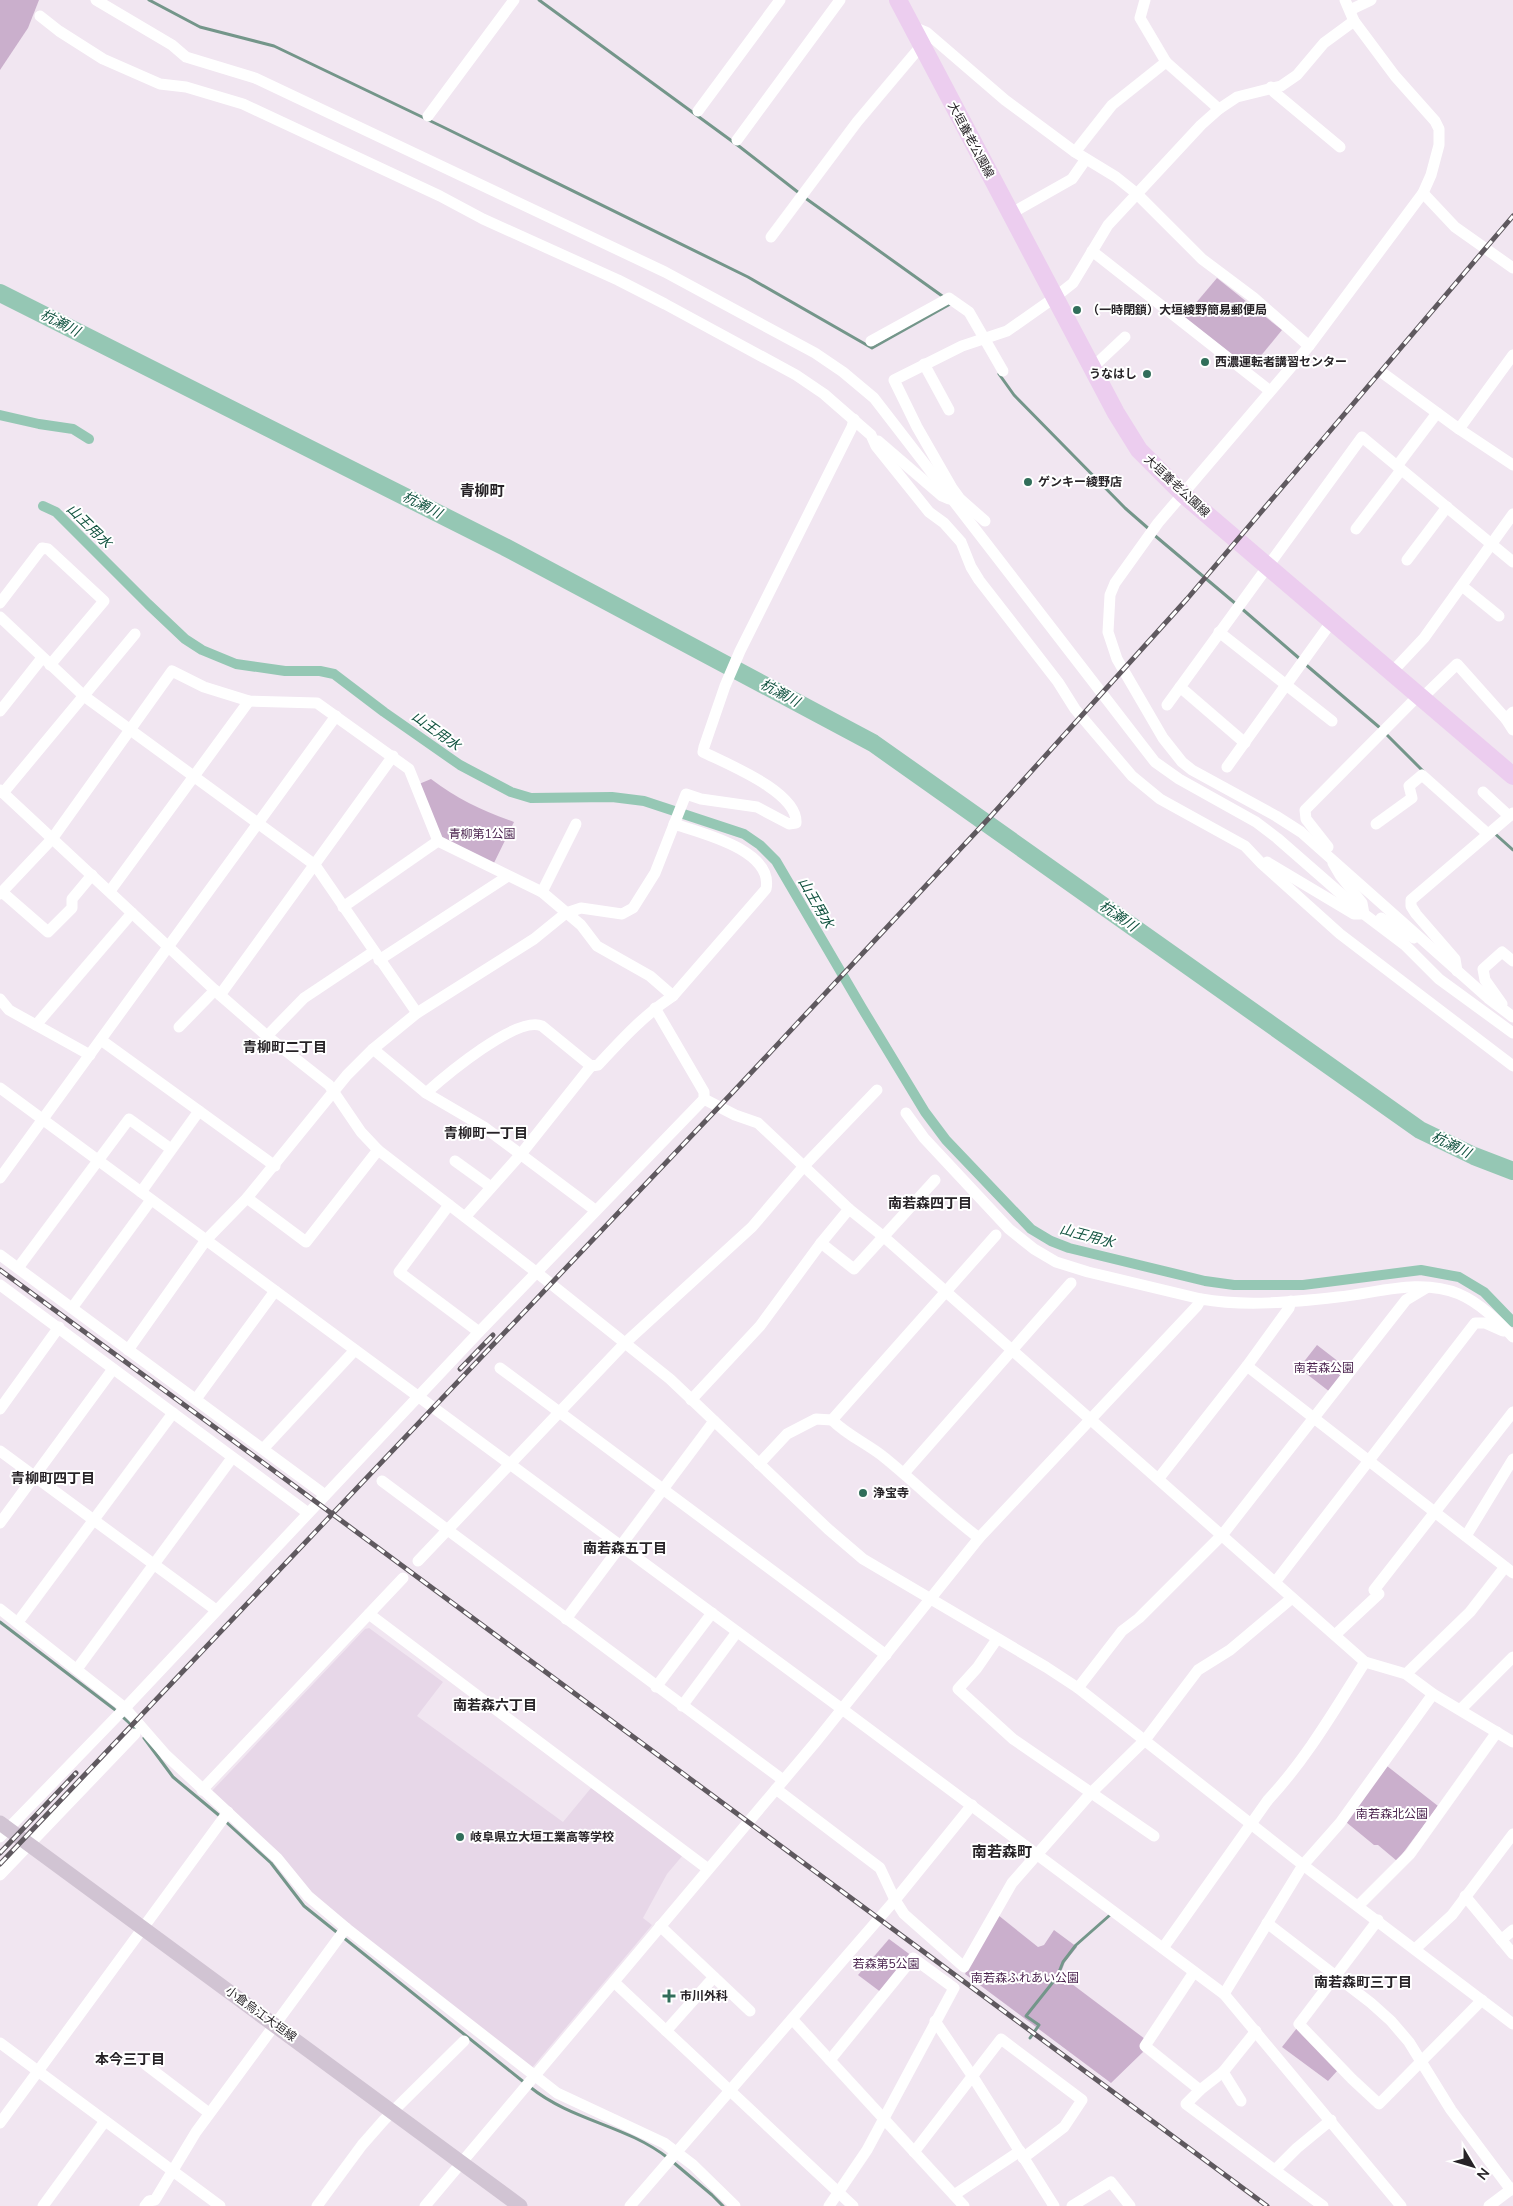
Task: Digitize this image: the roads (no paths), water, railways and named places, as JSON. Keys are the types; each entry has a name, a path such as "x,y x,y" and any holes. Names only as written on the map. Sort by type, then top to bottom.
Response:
{"main road":[{"name":"大垣養老公園線","path":"898,0 1054,298 1116,413 1139,450 1183,494 1513,776"},
{"name":"小倉烏江大垣線","path":"3,1830 30,1844 520,2206"}],"street":[{"path":"96,0 172,45 186,57 255,78 664,272 815,353 843,372 874,398 957,500 1155,762 1179,779 1256,822 1364,914 1405,945 1439,979 1513,1033"},
{"path":"428,116 514,0"},
{"path":"698,112 780,0"},
{"path":"737,140 840,0"},
{"path":"1145,0 1140,18 1166,62 1219,108"},
{"path":"957,500 894,380 962,346 984,337 1007,331 1073,283 1108,225 1136,193 1219,108 1236,97 1281,86 1297,75 1350,10 1371,0"},
{"path":"1350,10 1395,76 1435,121 1439,129 1439,145 1431,175 1423,193 1309,346 1158,523 1115,583 1110,595 1108,632 1117,659 1163,738 1182,762 1206,778 1291,824 1331,856 1457,971 1513,1017"},
{"path":"40,16 66,36 103,59 160,84 186,87 243,104 440,196 483,220 618,280 796,375 824,394 840,410 854,419 942,496 957,500 985,521"},
{"path":"911,26 926,32 1004,100 1075,152 1116,177 1136,193 1202,259 1254,298 1309,346"},
{"path":"771,237 857,122 921,46"},
{"path":"1075,152 1112,105 1166,62"},
{"path":"1271,87 1274,92 1340,147"},
{"path":"1010,214 1072,179 1086,159"},
{"path":"1423,193 1455,227 1513,268"},
{"path":"1092,251 1270,391"},
{"path":"871,341 949,298 969,312 1003,372"},
{"path":"1092,368 1125,337"},
{"path":"1459,429 1513,355"},
{"path":"924,364 949,410"},
{"path":"1384,374 1459,429 1513,465"},
{"path":"1356,529 1437,413"},
{"path":"128,1350 206,1240 276,1166 334,1092 374,1049 417,1013 534,939 566,913 581,908 622,914 634,908 654,873 686,794 701,799 757,807 789,824 796,823 797,816 794,811 776,792 755,778 703,752 726,682 740,651 852,427 854,419"},
{"path":"871,435 876,446 929,512 944,523 961,542 971,567 979,580 1058,682 1075,709 1132,776 1160,799 1232,837 1340,934 1513,1066"},
{"path":"1167,706 1267,565 1362,437 1513,562"},
{"path":"1407,560 1447,507"},
{"path":"1392,672 1424,638 1513,514"},
{"path":"0,711 104,601 48,549 42,548 2,598"},
{"path":"1462,586 1499,616"},
{"path":"0,617 84,696 315,865 417,1013"},
{"path":"1228,767 1332,622"},
{"path":"1219,632 1332,721"},
{"path":"134,634 84,696 1,792 267,1036 329,1085 361,1132 378,1150 536,1272 670,1379 828,1529 863,1559 1046,1667 1078,1688 1303,1865 1513,2024"},
{"path":"1364,914 1362,903 1340,875 1328,847 1306,819 1305,810 1420,696 1457,664 1509,715 1513,730"},
{"path":"92,875 72,899 72,908 48,932 1,893 52,839 172,671 204,687 249,701 317,702 409,769 414,777 438,841 542,892 581,925 596,946 650,976 673,996"},
{"path":"1180,687 1245,743"},
{"path":"110,891 249,701"},
{"path":"1,1176 336,716"},
{"path":"179,1027 218,992 315,865 392,756"},
{"path":"1376,824 1412,798 1409,786 1422,774 1488,834"},
{"path":"1457,971 1455,959 1416,914 1411,906 1411,900 1511,814 1484,792"},
{"path":"465,1217 521,1154 591,1066 598,1065 632,1028 655,1008 673,996 766,889 768,881 761,866 744,851 675,822"},
{"path":"542,892 576,824"},
{"path":"343,907 438,841"},
{"path":"1251,853 1354,914 1376,915 1411,938 1421,938"},
{"path":"267,1036 304,998 508,876"},
{"path":"36,1025 132,913"},
{"path":"1503,1009 1502,1002 1485,980 1483,969 1502,952 1513,961"},
{"path":"0,999 9,1010 90,1055"},
{"path":"3,1830 125,1708 536,1272 704,1099 704,1092 655,1008"},
{"path":"426,1093 489,1043 528,1024 536,1023 542,1026 591,1066"},
{"path":"101,1040 276,1166"},
{"path":"374,1049 426,1093 484,1128 595,1210"},
{"path":"0,1088 972,1805 1224,1994 1401,2206"},
{"path":"418,1561 510,1465 557,1412 625,1343 737,1242 804,1166 877,1090"},
{"path":"704,1099 735,1115 758,1123 849,1209 884,1237 1091,1418 1365,1662 1406,1674 1433,1694 1461,1709 1513,1742"},
{"path":"141,1192 199,1111"},
{"path":"906,1113 924,1138 1009,1229 1034,1249 1056,1262 1088,1272 1221,1303 1291,1301 1339,1297 1400,1288 1428,1287 1460,1294 1498,1321 1513,1337"},
{"path":"18,1268 129,1118 171,1150"},
{"path":"247,1198 306,1242 378,1150"},
{"path":"455,1161 491,1187"},
{"path":"821,1243 854,1269 935,1180"},
{"path":"72,1308 151,1200"},
{"path":"449,1205 399,1272 479,1332"},
{"path":"691,1400 760,1326 821,1243 849,1209"},
{"path":"832,1420 996,1236"},
{"path":"0,1255 325,1495"},
{"path":"904,1473 1070,1283"},
{"path":"0,1285 308,1513"},
{"path":"1078,1688 1122,1631 1140,1618 1223,1534 1406,1300 1428,1287"},
{"path":"196,1399 275,1291"},
{"path":"424,2206 779,1785 979,1538 1201,1299"},
{"path":"1159,1478 1246,1366 1289,1308 1291,1301"},
{"path":"1276,1581 1475,1323 1486,1323 1501,1330 1513,1341"},
{"path":"0,1409 59,1327"},
{"path":"263,1449 355,1350"},
{"path":"1246,1366 1509,1570 1470,1612 1406,1674"},
{"path":"500,1368 886,1655"},
{"path":"0,1523 33,1475 114,1369"},
{"path":"0,1387 10,1394"},
{"path":"1335,1635 1378,1594 1374,1590 1433,1512 1513,1412"},
{"path":"18,1622 93,1519 174,1413"},
{"path":"759,1464 786,1434 816,1419 832,1420 846,1434 878,1452 904,1473 944,1511 979,1538"},
{"path":"566,1619 714,1421"},
{"path":"0,1451 216,1610"},
{"path":"77,1669 232,1458"},
{"path":"1466,1536 1513,1459"},
{"path":"382,1480 447,1531 682,1706 880,1868 895,1900 904,1914 964,1967 1012,1882 1091,1793 1145,1740 1198,1670 1230,1650 1292,1598"},
{"path":"202,1790 402,1578"},
{"path":"0,1609 125,1708 166,1755 202,1790 224,1817 277,1858 308,1896 343,1933 533,2077 572,2102 642,2131 735,2206"},
{"path":"656,1687 712,1613"},
{"path":"369,1614 708,1869"},
{"path":"682,1706 737,1632"},
{"path":"996,1639 977,1668 958,1689 1013,1739 1154,1836"},
{"path":"1461,1709 1513,1657"},
{"path":"1163,1948 1252,1823 1310,1748 1365,1662"},
{"path":"1224,1994 1303,1865 1340,1823 1433,1694"},
{"path":"1358,1906 1410,1854 1497,1732"},
{"path":"0,1875 135,1734"},
{"path":"630,2206 895,1900 972,1805"},
{"path":"0,2123 224,1817"},
{"path":"1415,1949 1452,1915 1513,1834"},
{"path":"1465,1896 1513,1954"},
{"path":"1378,1920 1299,2024 1379,2104 1482,2000"},
{"path":"1266,1923 1391,2020 1421,2061 1451,2110 1512,2189 1489,2206"},
{"path":"660,1926 750,2011"},
{"path":"1501,1940 1513,1930"},
{"path":"155,2204 172,2171 209,2113 343,1933"},
{"path":"830,2060 913,1958 954,1988 867,2150 830,2206"},
{"path":"1194,1972 1144,2046 1200,2090"},
{"path":"666,2031 714,1977"},
{"path":"614,1982 853,2206"},
{"path":"792,2019 964,2206"},
{"path":"935,2021 973,2077 1054,2206"},
{"path":"1256,2031 1223,2072 1186,2104 1324,2206"},
{"path":"914,2152 1001,2039 1082,2100 1064,2127 954,2195"},
{"path":"317,2206 362,2145 392,2111 464,2041"},
{"path":"0,2043 220,2206"},
{"path":"146,2065 209,2113"},
{"path":"1223,2072 1242,2101"},
{"path":"1275,2170 1297,2148 1331,2120"},
{"path":"44,2206 105,2121"},
{"path":"1072,2206 1111,2182 1130,2206"}],"waterway":[{"path":"149,0 200,27 274,46 443,127 748,277 872,348 952,303"},
{"path":"539,0 740,147 808,200 945,298"},
{"name":"杭瀬川","path":"0,293 505,547 873,743 1420,1130 1474,1156 1513,1171"},
{"path":"999,374 1014,395 1125,508 1149,529"},
{"name":"山王用水","path":"0,415 73,429 89,439"},
{"name":"山王用水","path":"43,506 56,512 185,639 202,650 236,664 285,671 320,671 334,674 384,712 460,765 511,792 531,798 612,797 644,801 744,834 760,845 776,861 925,1112 946,1140 1031,1229 1051,1241 1069,1248 1205,1281 1234,1285 1303,1285 1421,1270 1459,1277 1484,1292 1513,1322"},
{"path":"1153,534 1236,604"},
{"path":"1241,608 1300,659"},
{"path":"1305,664 1379,727 1424,772"},
{"path":"1493,832 1513,850"},
{"path":"0,1622 114,1709 138,1731"},
{"path":"144,1738 173,1777 221,1817"},
{"path":"225,1821 271,1863 304,1906 525,2083"},
{"path":"1030,2038 1039,2025 1026,2016 1057,1977 1063,1962 1076,1945 1110,1915"},
{"path":"530,2087 563,2108 635,2138 668,2158"},
{"path":"673,2162 723,2206"}],"railway":[{"path":"0,1864 734,1091 991,816 1187,599 1513,216"},
{"path":"0,1270 1267,2206"},
{"path":"460,1369 493,1335"},
{"path":"0,1853 76,1773"}],"place":[{"name":"（一時閉鎖）大垣綾野簡易郵便局","path":"1077,310"},
{"name":"西濃運転者講習センター","path":"1205,362"},
{"name":"うなはし","path":"1147,374"},
{"name":"ゲンキー綾野店","path":"1028,482"},
{"name":"浄宝寺","path":"863,1493"},
{"name":"岐阜県立大垣工業高等学校","path":"460,1837"},
{"name":"市川外科","path":"669,1996"}],"district":[{"name":"青柳町","path":"482,491"},
{"name":"青柳町二丁目","path":"285,1047"},
{"name":"青柳町一丁目","path":"486,1133"},
{"name":"南若森四丁目","path":"930,1203"},
{"name":"青柳町四丁目","path":"53,1478"},
{"name":"南若森五丁目","path":"625,1548"},
{"name":"南若森六丁目","path":"495,1705"},
{"name":"南若森町","path":"1002,1852"},
{"name":"南若森町三丁目","path":"1363,1982"},
{"name":"本今三丁目","path":"130,2059"}],"park label":[{"name":"青柳第1公園","path":"482,834"},
{"name":"南若森公園","path":"1324,1368"},
{"name":"南若森北公園","path":"1392,1814"},
{"name":"若森第5公園","path":"886,1964"},
{"name":"南若森ふれあい公園","path":"1025,1978"}]}
